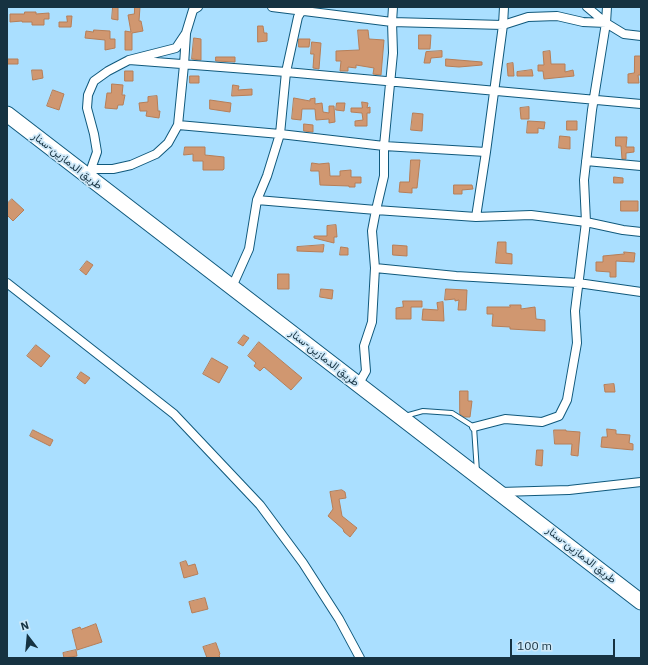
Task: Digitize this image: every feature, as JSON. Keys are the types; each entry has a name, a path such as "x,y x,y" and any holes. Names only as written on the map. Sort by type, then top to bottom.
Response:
{"highway":[{"name":"طريق الدمازين-سنار","path":"7,114 89,173 358,385 641,602"}],"street":[{"path":"89,173 131,165 156,154 168,143 178,125 186,33 193,10 198,7"},
{"path":"272,7 303,9 392,22 503,25 528,17 557,16 583,22 606,23"},
{"path":"358,385 366,371 364,346 372,322 375,268 372,231 384,176 384,146 393,53 393,7"},
{"path":"476,217 503,25 504,7"},
{"path":"587,7 606,23 624,34 641,36"},
{"path":"474,427 505,419 542,422 559,416 567,400 577,343 576,311 578,283 586,222 584,180 593,100 606,23 606,7"},
{"path":"232,287 249,249 257,200 267,176 280,134 286,72 298,17 303,9"},
{"path":"89,173 97,152 87,108 88,95 94,81 108,71 129,60 176,48 186,33"},
{"path":"129,60 286,72 641,104"},
{"path":"178,125 280,134 384,146 486,152"},
{"path":"586,161 641,166"},
{"path":"257,200 476,217 531,215 586,222 623,230 641,232"},
{"path":"375,268 456,276 578,283 641,292"},
{"path":"7,283 174,414 260,505 303,563 331,606 360,658"},
{"path":"499,492 568,490 641,482"}],"lane":[{"path":"401,417 423,410 452,412 474,427 478,476"}],"building":[{"path":"113,7 118,7 118,20 112,19"},
{"path":"135,7 140,7 139,21 141,21 143,31 132,33 132,50 125,50 125,31 131,32 128,15 134,14"},
{"path":"25,12 36,12 36,14 49,13 49,19 44,19 44,25 32,25 32,22 22,21 10,22 10,14 24,14"},
{"path":"67,16 72,16 71,27 59,27 59,22 67,22"},
{"path":"258,26 263,26 264,33 267,33 267,41 258,42"},
{"path":"94,30 110,31 110,39 115,39 115,48 105,50 105,40 85,38 86,31 93,32"},
{"path":"358,30 368,30 369,39 384,40 381,75 373,74 374,68 356,65 356,68 348,67 348,71 340,71 341,61 336,61 336,51 359,50"},
{"path":"419,35 431,35 430,49 419,49"},
{"path":"194,38 201,39 201,60 192,59"},
{"path":"299,39 310,39 309,47 299,47"},
{"path":"312,42 321,43 319,69 313,68 314,54 311,54"},
{"path":"442,51 442,57 431,58 430,63 424,63 426,52"},
{"path":"550,51 551,64 565,64 565,72 573,70 574,76 544,79 543,71 538,71 538,65 544,65 543,52"},
{"path":"635,56 641,56 641,75 638,75 639,83 628,83 628,74 634,73"},
{"path":"216,57 235,57 235,62 216,61"},
{"path":"8,59 18,59 18,64 8,64"},
{"path":"446,59 482,62 482,65 459,67 446,66"},
{"path":"513,63 514,76 508,76 507,64"},
{"path":"32,70 42,70 43,78 33,80"},
{"path":"532,70 533,76 517,76 517,72"},
{"path":"125,71 133,71 133,81 125,81"},
{"path":"190,76 199,76 199,83 190,83"},
{"path":"112,84 123,85 122,95 125,95 123,105 118,105 117,109 105,108 107,93 111,93"},
{"path":"233,85 239,86 238,90 252,89 252,95 232,96"},
{"path":"53,90 64,94 59,110 47,106"},
{"path":"157,96 158,111 160,111 159,118 146,116 147,111 140,111 139,103 148,102 148,97"},
{"path":"294,98 310,101 310,99 315,98 315,104 322,103 323,112 329,113 329,106 334,106 335,122 329,123 329,119 316,120 315,109 302,109 301,120 292,119"},
{"path":"210,100 231,103 230,112 210,109"},
{"path":"362,102 368,103 367,108 370,107 370,113 367,113 367,126 355,126 355,121 363,120 362,113 351,112 351,108 362,108"},
{"path":"337,103 345,103 344,111 336,110"},
{"path":"529,107 529,119 521,119 520,108"},
{"path":"413,113 423,114 422,131 411,130"},
{"path":"528,121 545,122 544,129 538,128 538,133 527,133"},
{"path":"567,121 577,121 577,130 567,130"},
{"path":"304,124 313,125 313,132 304,131"},
{"path":"560,136 570,137 570,149 559,148"},
{"path":"616,137 627,137 626,147 634,147 634,152 626,153 626,159 622,159 621,146 616,146"},
{"path":"185,147 205,147 205,155 224,157 224,169 203,170 203,161 193,161 193,154 184,155"},
{"path":"411,160 420,160 417,188 412,188 412,193 399,192 400,182 409,182"},
{"path":"312,163 329,163 330,176 340,176 340,171 351,170 351,177 361,177 361,183 355,183 355,187 320,185 319,171 311,171"},
{"path":"614,177 623,178 623,183 614,183"},
{"path":"454,185 472,185 473,189 462,190 462,194 454,194"},
{"path":"12,199 24,210 13,221 7,215 7,204"},
{"path":"621,201 638,201 638,211 621,211"},
{"path":"336,225 337,237 334,237 334,243 314,238 314,236 327,236 327,226"},
{"path":"498,242 506,242 506,253 512,254 512,264 496,263"},
{"path":"324,245 323,252 297,251 297,247"},
{"path":"393,245 407,246 407,256 393,255"},
{"path":"341,247 348,248 348,255 340,255"},
{"path":"624,252 635,253 634,262 616,261 616,277 610,277 610,272 596,271 596,262 603,262 603,256 624,254"},
{"path":"87,261 93,265 86,275 80,270"},
{"path":"278,274 289,274 289,289 278,289"},
{"path":"321,289 333,290 332,299 320,297"},
{"path":"446,289 467,290 466,310 458,310 459,300 445,300"},
{"path":"403,301 422,301 422,307 411,307 411,319 396,319 396,308 403,307"},
{"path":"443,302 444,321 422,320 423,309 438,310 437,303"},
{"path":"510,305 521,305 521,309 535,307 536,319 545,320 545,331 510,329 510,327 492,326 493,314 487,314 487,307 510,307"},
{"path":"244,335 249,338 243,346 238,343"},
{"path":"259,342 302,378 291,390 264,367 260,371 254,366 256,363 248,356"},
{"path":"36,345 50,356 41,367 27,356"},
{"path":"212,358 228,367 219,383 203,374"},
{"path":"81,372 90,378 85,384 77,378"},
{"path":"614,384 615,392 605,392 604,385"},
{"path":"460,391 468,391 468,401 472,401 470,417 464,417 460,414"},
{"path":"607,429 616,430 616,434 630,435 629,443 633,444 633,450 601,447 602,437 607,437"},
{"path":"33,430 53,440 50,446 30,436"},
{"path":"554,430 580,432 578,456 571,455 572,444 555,444"},
{"path":"537,450 543,450 542,466 536,465"},
{"path":"342,490 345,492 346,498 339,499 342,516 357,528 350,537 328,516 333,509 330,492"},
{"path":"186,561 188,566 195,564 198,574 184,578 180,563"},
{"path":"205,598 208,609 192,613 189,602"},
{"path":"96,624 102,642 77,650 72,630 80,627 81,629"},
{"path":"216,643 220,658 207,658 203,647"},
{"path":"76,650 77,656 64,658 63,653"}]}
